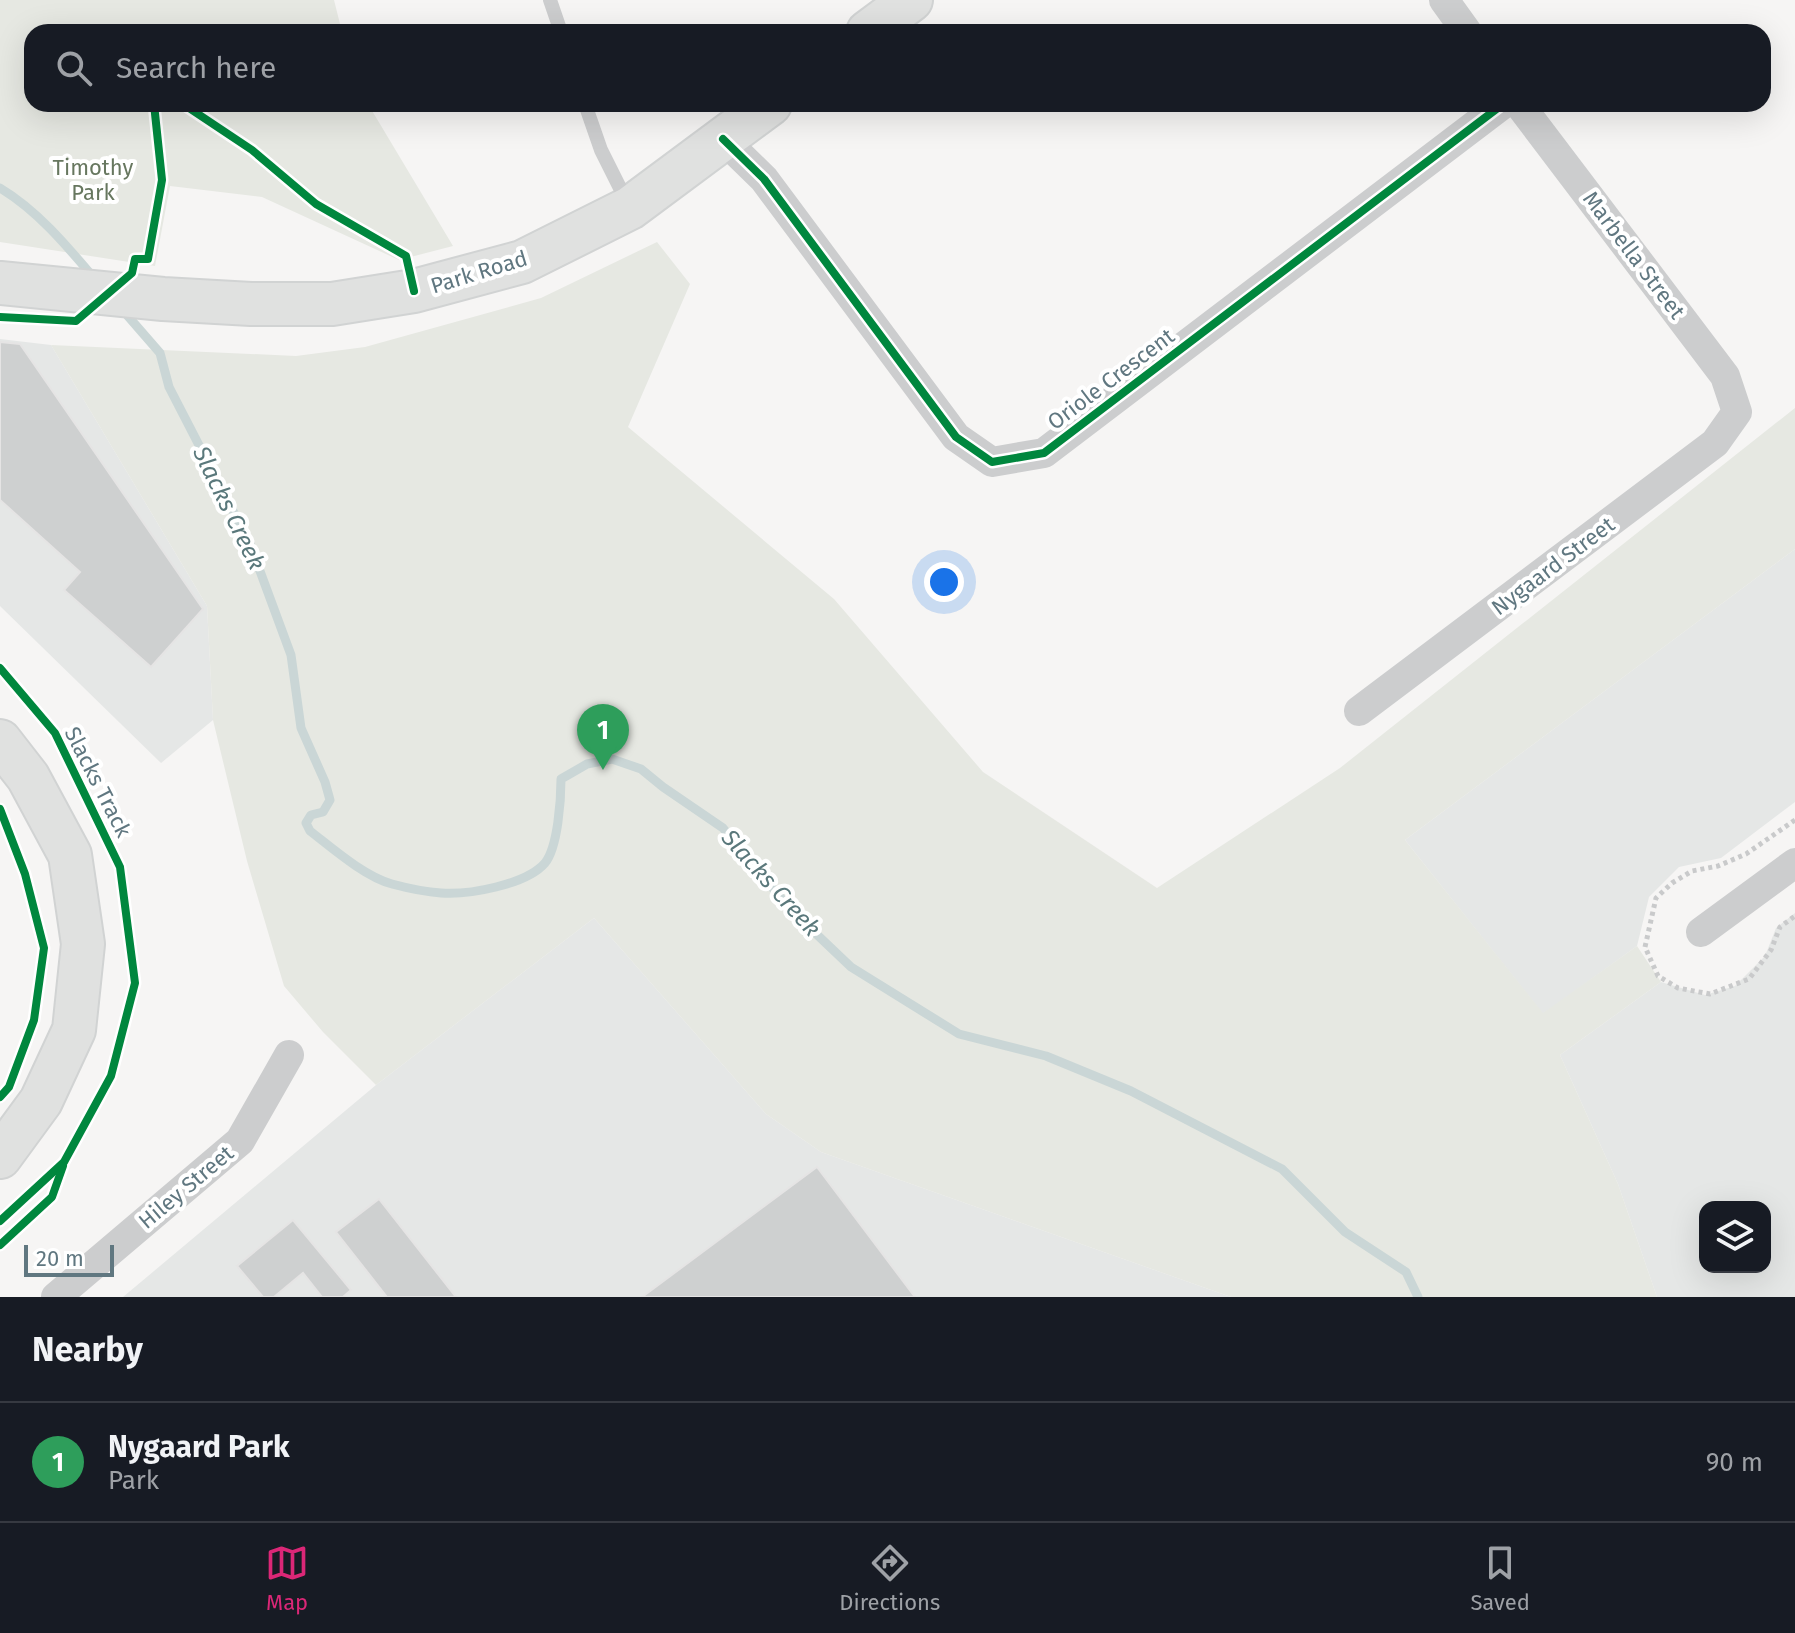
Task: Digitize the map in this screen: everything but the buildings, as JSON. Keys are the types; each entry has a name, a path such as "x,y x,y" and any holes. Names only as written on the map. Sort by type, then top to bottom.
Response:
{"street":[{"path":"879,24 911,0"},
{"path":"1444,0 1461,24"},
{"name":"Park Road","path":"0,283 251,304 332,304 414,291 522,262 630,208 759,112"},
{"name":"Oriole Crescent","path":"723,139 764,179 956,437 992,462 1044,453 1492,112"},
{"name":"Marbella Street","path":"1525,112 1725,376 1737,412"},
{"name":"Nygaard Street","path":"1359,711 1715,443 1737,412"},
{"path":"0,741 28,777 70,855 83,944 74,1030 41,1101 0,1157"},
{"path":"1701,932 1795,863"},
{"name":"Hiley Street","path":"56,1297 240,1141 289,1055"}],"lane":[{"path":"550,0 558,24"},
{"path":"588,112 601,150 630,208"}],"shaded area":[{"path":"0,339 51,345 207,606 213,720 161,763 0,606"},
{"path":"1795,549 1795,802 1721,858 1679,867 1649,897 1637,946 1543,1014 1405,840"},
{"path":"1795,913 1795,1297 1657,1297 1618,1184 1560,1055 1661,982 1705,995 1735,986 1765,956 1776,928"},
{"path":"594,918 766,1114 821,1152 1231,1297 123,1297 376,1085"}],"green space":[{"name":"Timothy Park","path":"0,0 334,0 340,24 24,24 24,112 373,112 453,246 399,260 262,197 170,186 155,266 0,242"},
{"path":"657,242 690,284 628,427 834,599 983,772 1157,888 1340,768 1795,408 1795,549 1405,840 1543,1013 1637,946 1661,982 1560,1055 1618,1184 1657,1297 1231,1297 821,1152 766,1114 594,918 376,1085 323,1032 284,986 247,861 213,720 207,606 51,345 296,356 365,347 541,298"}],"waterway":[{"name":"Slacks Creek","path":"0,188 39,218 94,278"},
{"name":"Slacks Creek","path":"120,307 160,353 169,387 250,544 291,655 301,728 330,800 323,812 311,815 306,823 310,831 338,853 371,875 410,888 452,893 511,883 536,871 549,856 556,835 561,779 587,764 612,759 641,769 723,828 790,909 851,967 959,1034 1046,1056 1131,1091 1282,1169 1345,1232 1406,1272 1418,1297"}],"cycle path":[{"path":"0,317 76,321 132,273 135,259 148,259 162,180 155,112"},
{"path":"195,112 252,150 316,204 406,256 414,291"},
{"path":"723,139 764,179 956,437 992,462 1044,453 1492,112"},
{"name":"Slacks Track","path":"0,668 55,733 120,867 135,983 111,1076 64,1162 0,1221"},
{"path":"0,809 25,874 44,948 34,1020 9,1087 0,1097"},
{"path":"0,1245 52,1197 63,1166"}],"place":[{"name":"Nygaard Park","path":"603,770"}]}
